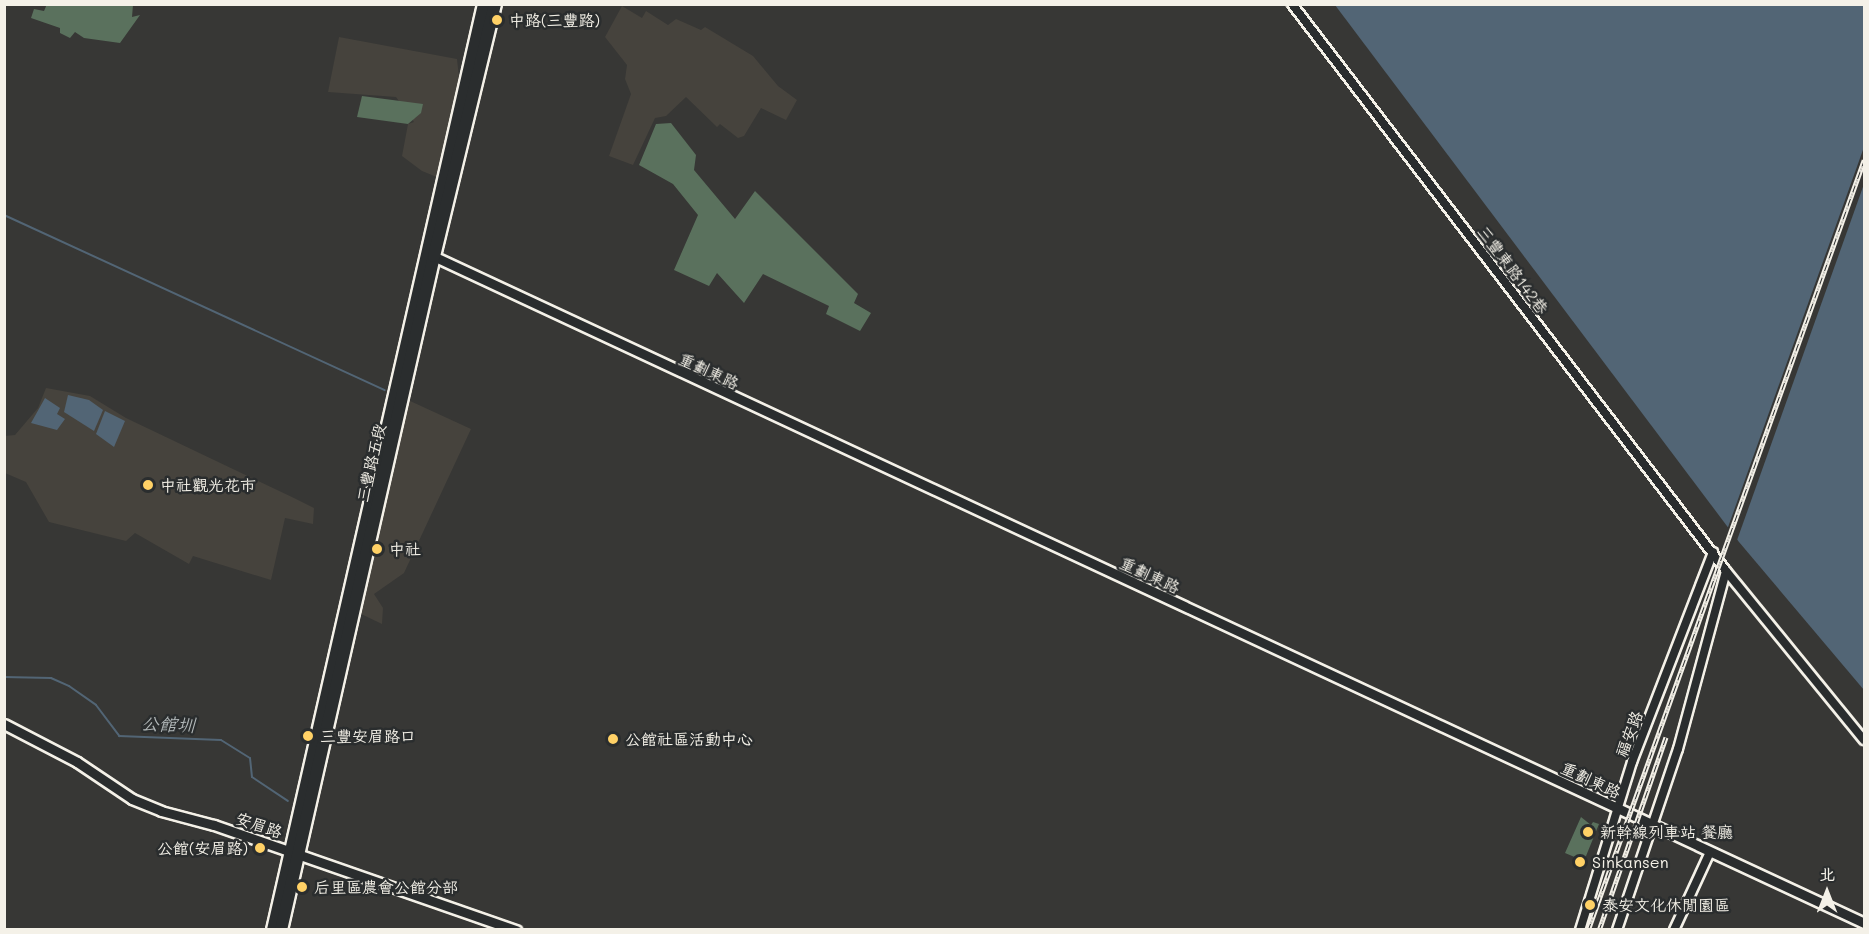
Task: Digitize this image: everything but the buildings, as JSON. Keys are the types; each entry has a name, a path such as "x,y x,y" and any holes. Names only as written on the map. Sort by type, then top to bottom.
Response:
{"main road":[{"name":"三豐路五段","path":"273,930 294,853 484,4"},
{"name":"三豐路五段","path":"429,255 495,4"},
{"name":"三豐路五段","path":"282,930 294,853"}],"street":[{"name":"三豐東路142巷","path":"1292,4 1713,552 1726,572 1864,740"},
{"name":"重劃東路","path":"429,255 1864,922"},
{"name":"福安路","path":"1580,930 1618,809 1713,552"},
{"path":"1617,930 1650,824 1678,749 1726,572"},
{"name":"安眉路","path":"4,724 76,762 132,799 516,930"},
{"path":"1674,930 1710,852"}],"shaded area":[{"path":"622,6 642,18 646,11 668,25 676,19 701,30 705,27 753,56 778,86 797,100 786,120 761,108 744,136 738,138 720,124 717,127 686,97 666,116 655,118 633,165 609,156 631,94 625,79 627,65 605,37"},
{"path":"339,37 457,59 459,77 439,178 422,171 402,156 408,124 414,122 396,97 328,92"},
{"name":"中社觀光花市","path":"46,388 90,396 126,418 314,508 313,524 285,518 271,580 193,556 189,564 135,533 126,541 49,522 26,482 5,473 4,436 15,435 38,408"},
{"path":"408,400 471,429 404,573 374,594 383,608 382,624 359,613"}],"green space":[{"path":"47,4 133,5 132,17 140,15 120,43 84,38 75,32 70,38 60,33 60,28 31,18 34,9 44,11"},
{"path":"362,96 423,104 421,113 408,124 357,117"},
{"path":"671,123 696,155 694,170 735,219 755,191 858,294 854,303 871,313 860,331 826,314 829,306 763,274 744,303 717,273 709,286 674,270 698,215 673,184 639,165 656,124"},
{"path":"1581,817 1591,825 1593,822 1599,824 1584,861 1565,853"}],"water":[{"path":"1335,5 1864,5 1864,690 1739,542"},
{"path":"68,395 89,400 103,410 94,431 64,412"},
{"path":"45,398 60,408 57,414 65,419 57,430 31,423"},
{"path":"105,411 125,421 114,447 96,434"}],"pier":[{"path":"1864,147 1864,184 1736,543 1727,530"}],"waterway":[{"path":"4,215 385,390"},
{"name":"公館圳","path":"4,677 51,678 69,686 96,705 119,736 221,740 250,758 252,777 288,801"}],"railway":[{"path":"1588,930 1864,160"},
{"path":"1599,930 1666,737"}],"place":[{"name":"中路(三豐路)","path":"497,20"},
{"name":"中社觀光花市","path":"148,485"},
{"name":"中社","path":"377,549"},
{"name":"三豐安眉路口","path":"308,736"},
{"name":"公館社區活動中心","path":"613,739"},
{"name":"新幹線列車站 餐廳","path":"1588,832"},
{"name":"公館(安眉路)","path":"260,848"},
{"name":"Sinkansen","path":"1580,862"},
{"name":"后里區農會公館分部","path":"302,887"},
{"name":"泰安文化休閒園區","path":"1590,905"}]}
